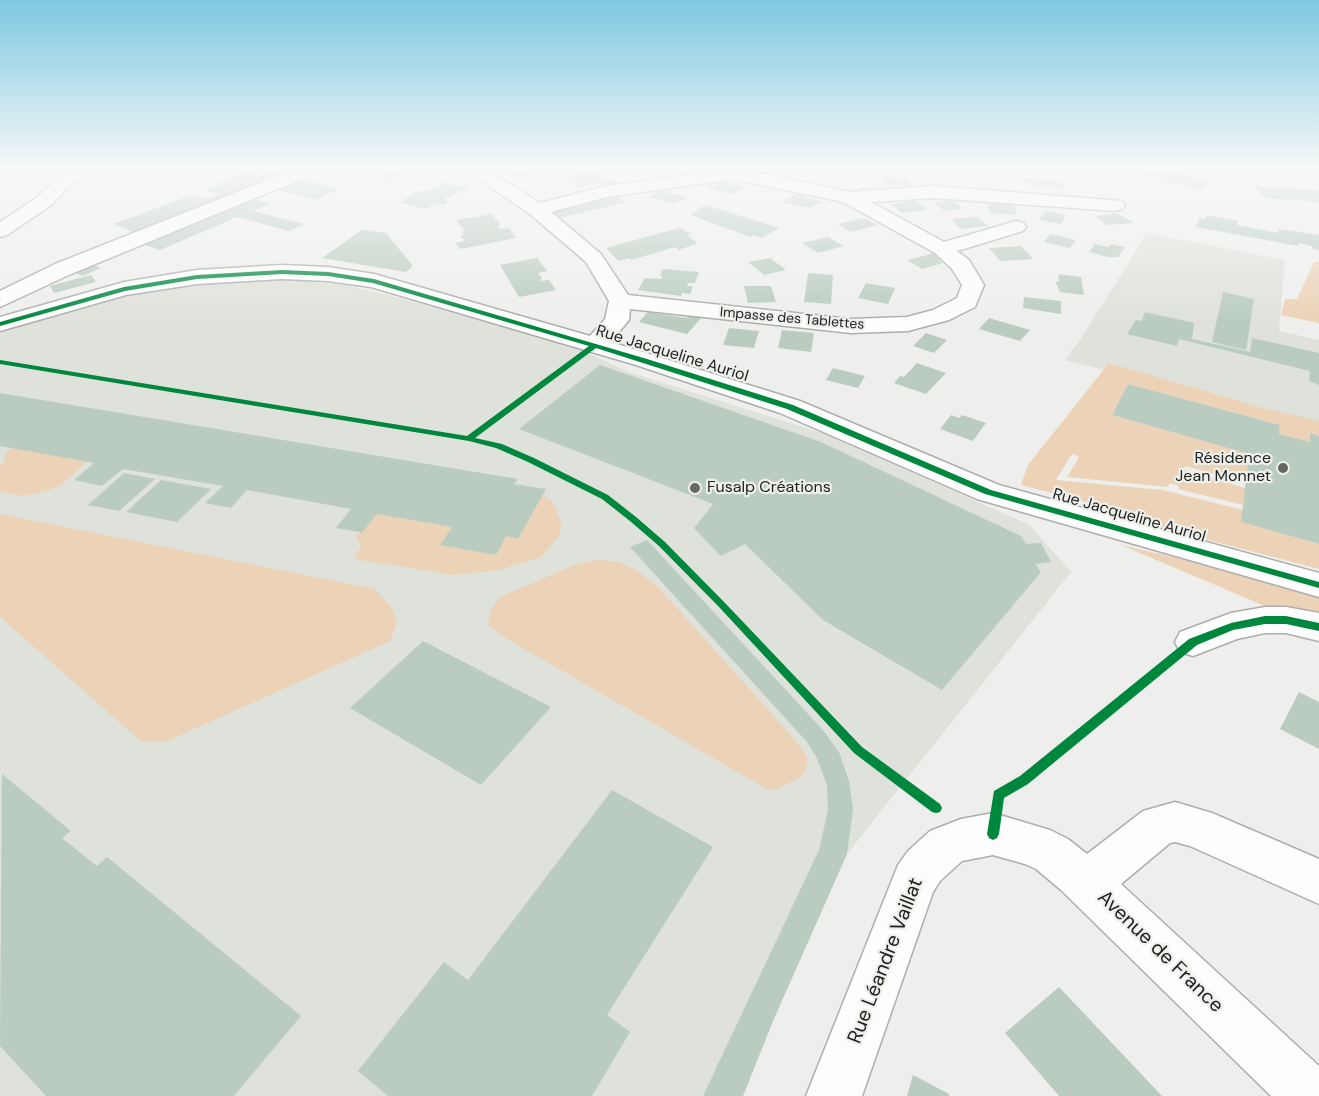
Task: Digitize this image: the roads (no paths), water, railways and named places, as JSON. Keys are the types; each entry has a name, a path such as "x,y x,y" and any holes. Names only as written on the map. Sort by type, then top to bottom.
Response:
{"main road":[{"path":"0,231 16,220"},
{"path":"0,300 63,269 182,220"},
{"path":"549,220 594,258 621,301 617,320 604,336"},
{"name":"Impasse des Tablettes","path":"621,301 852,326 908,324 941,315 967,302 973,285 961,265 942,249 889,220"},
{"path":"942,249 1016,227"},
{"name":"Rue Jacqueline Auriol","path":"0,324 79,300 147,284 226,274 308,273 374,281 649,346 802,393 994,474 1007,497 1319,585"},
{"path":"1193,642 1231,627 1265,620 1286,620 1319,627"},
{"path":"1087,882 1159,825 1175,822 1196,827 1319,882"},
{"name":"Avenue de France","path":"993,834 1043,849 1087,882 1311,1096"},
{"name":"Rue Léandre Vaillat","path":"834,1096 914,881 924,866 946,846 961,840 993,834"}],"place":[{"name":"Résidence Jean Monnet","path":"1283,468"},
{"name":"Fusalp Créations","path":"695,488"}]}
